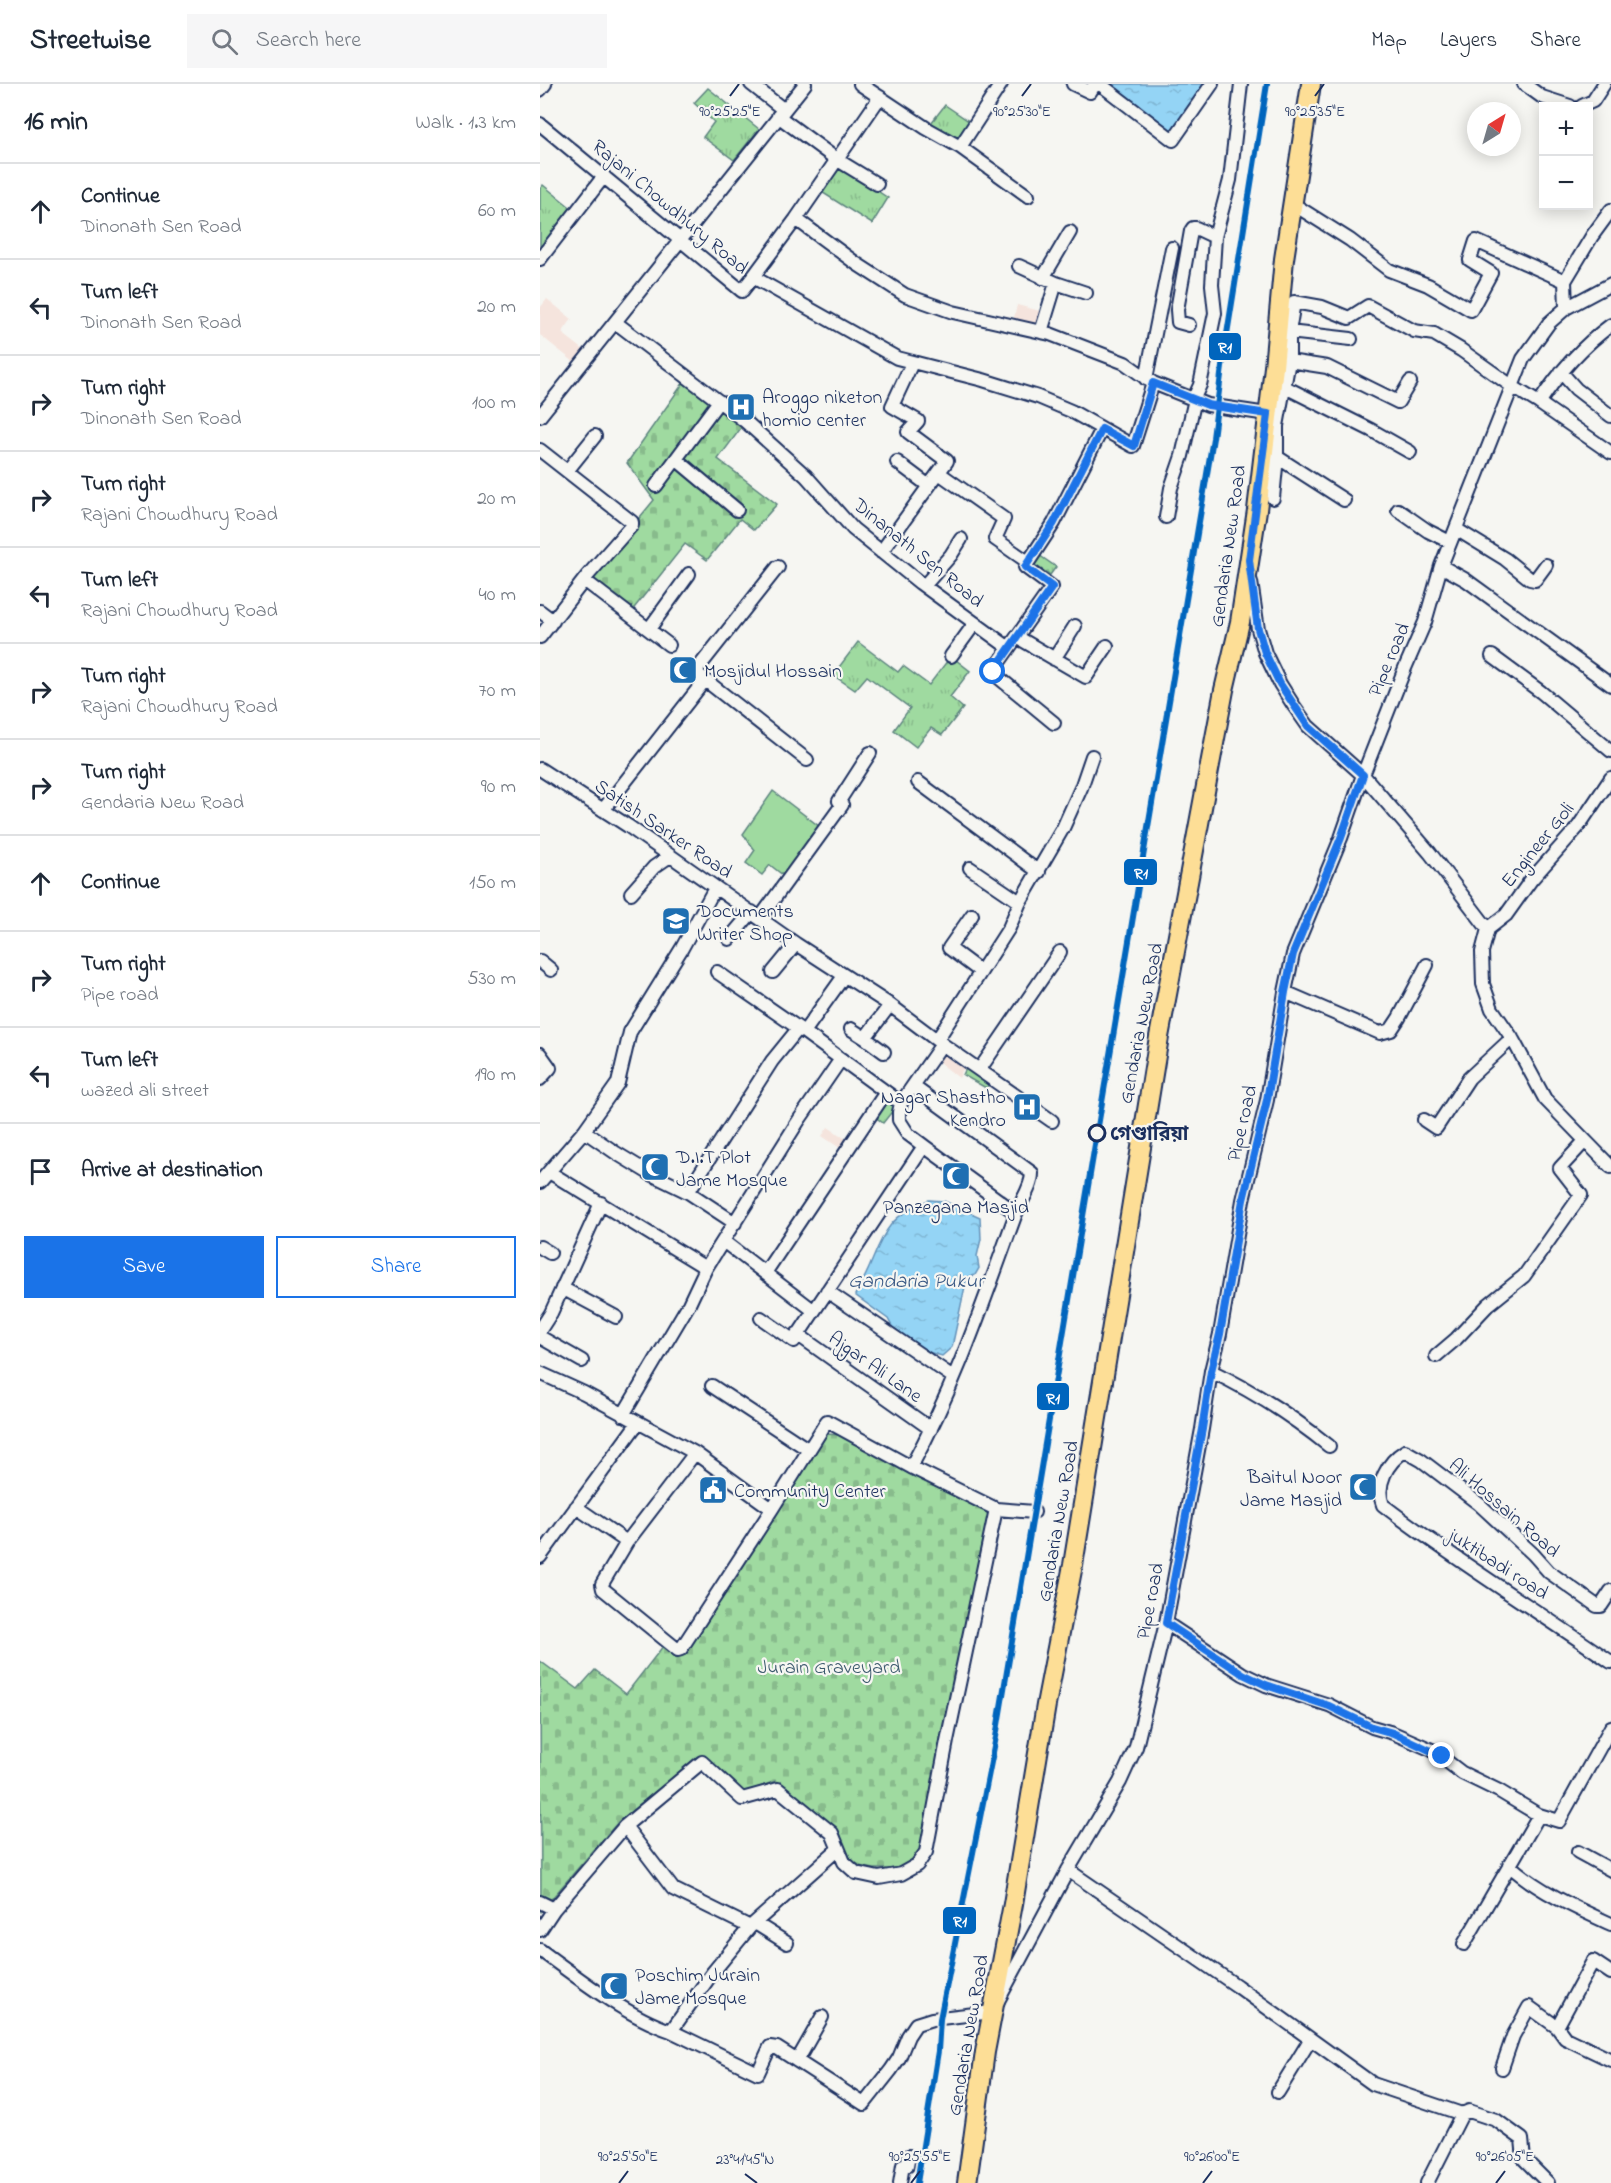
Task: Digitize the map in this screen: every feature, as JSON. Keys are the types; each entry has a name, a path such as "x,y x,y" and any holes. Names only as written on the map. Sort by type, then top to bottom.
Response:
{"main road":[{"name":"Gendaria New Road","path":"967,2183 992,2012 1013,1904 1046,1705 1077,1545 1159,1037 1224,690 1240,622 1268,414 1284,259 1311,84"}],"street":[{"path":"540,90 545,84"},
{"path":"751,84 781,113 836,159 877,184"},
{"path":"540,416 805,84"},
{"path":"860,84 960,147 1028,196"},
{"path":"960,147 1001,84"},
{"path":"1073,84 1090,92 1095,84"},
{"path":"1100,84 1173,140 1212,84"},
{"path":"1166,518 1171,488 1182,456 1200,385 1215,313 1212,285 1215,237 1230,180 1241,84"},
{"path":"1524,84 1542,98 1556,102"},
{"path":"1591,102 1604,84"},
{"path":"753,277 880,97"},
{"name":"Rajani Chowdhury Road","path":"540,124 742,291 753,277 897,358 1038,397 1071,411 1134,446 1150,381"},
{"path":"540,259 604,176"},
{"path":"1293,204 1350,240 1389,270 1428,285 1471,309 1491,273 1470,260 1476,241 1565,281"},
{"path":"1566,308 1565,281 1592,236 1611,210"},
{"path":"796,219 857,264 905,295 953,312 1050,334 1125,363 1150,381 1208,405 1268,414"},
{"path":"1189,325 1178,322 1177,310 1191,231 1196,228 1215,237"},
{"path":"1043,278 1070,232"},
{"path":"1150,381 1172,248"},
{"path":"1018,266 1043,278 1086,293"},
{"path":"1041,332 1056,283"},
{"name":"Pipe road","path":"992,2012 1068,1870 1120,1782 1136,1747 1166,1623 1243,1200 1267,1100 1293,954 1425,622 1441,566 1523,359 1549,323 1566,308 1609,286"},
{"path":"1273,498 1277,426 1290,361 1289,332 1294,303 1322,307 1349,318 1368,306 1414,332 1434,334 1611,453"},
{"name":"Dinanath Sen Road","path":"615,322 719,401 792,463 853,529 924,586 1008,648"},
{"path":"1539,403 1561,372 1589,341 1611,325"},
{"path":"1289,332 1351,339"},
{"path":"1290,361 1327,367 1398,402 1410,382"},
{"path":"881,552 947,461 908,432 918,421 892,406 912,363"},
{"path":"1561,372 1576,389 1611,416"},
{"path":"1286,387 1410,452"},
{"path":"656,486 719,401"},
{"path":"1054,723 993,672 1052,587 1025,567 1054,523 1102,429"},
{"path":"567,471 595,436"},
{"path":"540,450 632,522 632,525 584,580 540,637"},
{"path":"1277,457 1344,500"},
{"path":"676,459 737,510"},
{"path":"897,462 929,486"},
{"path":"939,473 1005,519 995,538 1028,562"},
{"path":"1398,510 1428,531 1450,542"},
{"path":"1456,530 1505,559 1530,579 1535,580 1546,565"},
{"path":"924,586 951,555 961,539"},
{"path":"1249,560 1258,629 1265,653 1280,684 1308,726 1363,775 1430,853 1488,929 1482,952 1483,984 1492,1010 1512,1038 1545,1099 1611,1167"},
{"path":"1441,566 1466,580 1611,685"},
{"path":"778,567 696,672 807,760"},
{"path":"649,629 689,574"},
{"path":"584,580 669,645"},
{"path":"540,611 553,621"},
{"path":"951,656 975,623"},
{"path":"1054,659 1075,626"},
{"path":"1017,637 1086,677 1107,646"},
{"path":"1492,656 1541,692 1611,751"},
{"path":"603,810 705,680"},
{"path":"729,939 756,915 843,805 839,801 870,753"},
{"path":"1016,1213 908,1134 899,1120 899,1112 901,1103 914,1087 1009,928 1020,902 1063,828 1092,756"},
{"name":"Satish Sarker Road","path":"540,769 796,944 890,1005 1052,1121"},
{"name":"Engineer Goli","path":"1488,929 1506,915 1531,880 1578,827 1611,778"},
{"path":"918,782 1039,872"},
{"path":"631,893 654,867 670,856"},
{"path":"970,868 1020,902"},
{"path":"540,1182 584,1131 618,1083 630,1032 682,948 715,888"},
{"path":"972,915 949,948 981,972"},
{"path":"773,972 796,944"},
{"path":"980,1069 1060,952"},
{"path":"540,961 551,970"},
{"path":"1285,992 1380,1033 1391,1030 1400,1018 1427,965"},
{"path":"717,972 901,1103"},
{"path":"688,1192 772,1061 801,1030 844,976"},
{"path":"865,1038 890,1005"},
{"path":"851,1029 884,1052"},
{"path":"1424,1120 1436,1128 1469,1078 1512,1038"},
{"path":"540,1054 550,1068 540,1079"},
{"path":"623,1415 689,1304 706,1268 799,1120 841,1059"},
{"path":"910,1467 931,1430 992,1284 1016,1213 1032,1179 1032,1173 914,1087"},
{"path":"765,1273 886,1092"},
{"path":"584,1131 649,1173 688,1192 735,1223"},
{"path":"1436,1356 1456,1339 1488,1305 1524,1276 1575,1204 1581,1195 1560,1168 1585,1141"},
{"path":"761,1318 793,1341 924,1146"},
{"path":"549,1172 706,1268"},
{"path":"540,1330 601,1203"},
{"path":"723,1241 813,1310"},
{"path":"562,1288 616,1317"},
{"path":"827,1291 953,1377"},
{"name":"Ajgar Ali Lane","path":"797,1334 931,1430"},
{"path":"540,1337 582,1360"},
{"path":"1211,1371 1258,1395 1302,1424 1329,1446"},
{"path":"540,1373 578,1390 695,1453 772,1509"},
{"path":"712,1386 809,1450"},
{"path":"695,1453 627,1542 602,1584 603,1589 679,1650 772,1509 826,1421 910,1467 996,1509 1034,1512"},
{"path":"540,1557 638,1424"},
{"name":"Ali Hossain Road","path":"1379,1487 1394,1458 1407,1452 1479,1504 1549,1572 1597,1606 1601,1606 1611,1591"},
{"name":"juktibadi road","path":"1379,1487 1379,1496 1383,1505 1433,1544 1611,1662"},
{"path":"576,1507 627,1542"},
{"path":"540,1930 554,1909 625,1826 702,1762 742,1799 778,1789 832,1833 844,1862 856,1873 879,1878 901,1874 917,1865 926,1852 996,1509"},
{"path":"1166,1623 1243,1674 1266,1685 1329,1706 1372,1727 1393,1733 1432,1750 1462,1773 1489,1785 1539,1815 1558,1821 1611,1728"},
{"path":"1464,1944 1539,1815"},
{"path":"625,1826 673,1889 787,1943"},
{"path":"671,2031 713,1972 753,1925 838,1849"},
{"path":"1578,1852 1611,1870"},
{"path":"1509,1865 1523,1878 1571,1906 1611,1924"},
{"path":"1068,1870 1237,1986 1373,2084 1462,2114"},
{"path":"540,1902 554,1909"},
{"path":"540,1950 601,1994 657,2026 758,2073 770,2047 777,2048 864,2104 891,2070 913,2027 923,2021 992,2012"},
{"path":"1557,2028 1593,1961 1611,1973"},
{"path":"1502,2068 1513,2036 1529,2007 1557,2028 1565,2038 1611,2060"},
{"path":"797,2061 822,2017"},
{"path":"1278,2092 1310,2040"},
{"path":"1427,2183 1462,2114 1469,2111 1496,2120 1522,2139 1524,2159 1548,2183"},
{"path":"900,2183 903,2165 907,2166 909,2156"}],"shaded area":[{"path":"547,299 572,319 562,333 589,354 579,366 540,335 540,308"},
{"path":"1017,305 1044,312 1039,329 1013,322"},
{"path":"944,1047 966,1062 959,1078 935,1059"},
{"path":"828,1127 846,1139 840,1148 822,1136"}],"green space":[{"path":"708,88 759,129 734,160 703,137 714,122 694,103"},
{"path":"945,105 970,122 955,140 931,123"},
{"path":"837,164 888,198 872,224 820,191"},
{"path":"543,185 574,210 540,252 540,189"},
{"path":"686,379 744,424 718,459 777,504 754,530 740,519 707,560 685,544 631,612 589,579 654,500 627,463"},
{"path":"1036,553 1056,567 1050,575 1030,562"},
{"path":"858,642 898,672 903,666 929,685 951,656 970,671 950,697 963,708 942,735 931,728 916,747 894,730 910,708 867,676 855,690 833,675"},
{"path":"773,791 820,827 784,876 770,865 762,875 746,863 755,850 743,834"},
{"path":"968,1064 992,1081 986,1088 963,1075"},
{"path":"887,1096 898,1104 883,1123 873,1115"},
{"name":"Jurain Graveyard","path":"826,1434 842,1435 989,1514 921,1848 908,1864 893,1869 859,1866 850,1860 844,1849 840,1833 775,1781 741,1794 697,1758 618,1822 541,1911 540,1661 578,1689 595,1670 626,1694 667,1641 685,1655"}],"water":[{"path":"1105,84 1208,84 1172,134"},
{"name":"Gandaria Pukur","path":"929,1200 944,1201 980,1217 981,1239 977,1256 979,1268 975,1275 967,1277 952,1347 942,1356 925,1351 908,1341 893,1328 888,1319 855,1295 889,1228 898,1217"}],"transit line":[{"name":"R1","path":"917,2183 938,2051 940,2019 996,1737 1213,438 1223,359 1267,84"}],"place":[{"name":"Aroggo niketon homio center","path":"741,407"},
{"name":"Mosjidul Hossain","path":"683,670"},
{"name":"Documents Writer Shop","path":"676,921"},
{"name":"Nagar Shastho Kendro","path":"1027,1107"},
{"name":"গেণ্ডারিয়া","path":"1097,1133"},
{"name":"D.I.T Plot Jame Mosque","path":"655,1167"},
{"name":"Panzegana Masjid","path":"956,1176"},
{"name":"Baitul Noor Jame Masjid","path":"1363,1487"},
{"name":"Community Center","path":"713,1490"},
{"name":"Poschim Jurain Jame Mosque","path":"614,1986"}],"route":[{"path":"993,672 1052,587 1025,567 1054,523 1102,429 1134,446 1153,383 1208,405 1268,414 1249,560 1258,629 1265,653 1280,684 1308,726 1363,775 1341,838 1293,954 1267,1100 1243,1200 1166,1623 1243,1674 1266,1685 1329,1706 1372,1727 1393,1733 1442,1756"}]}
